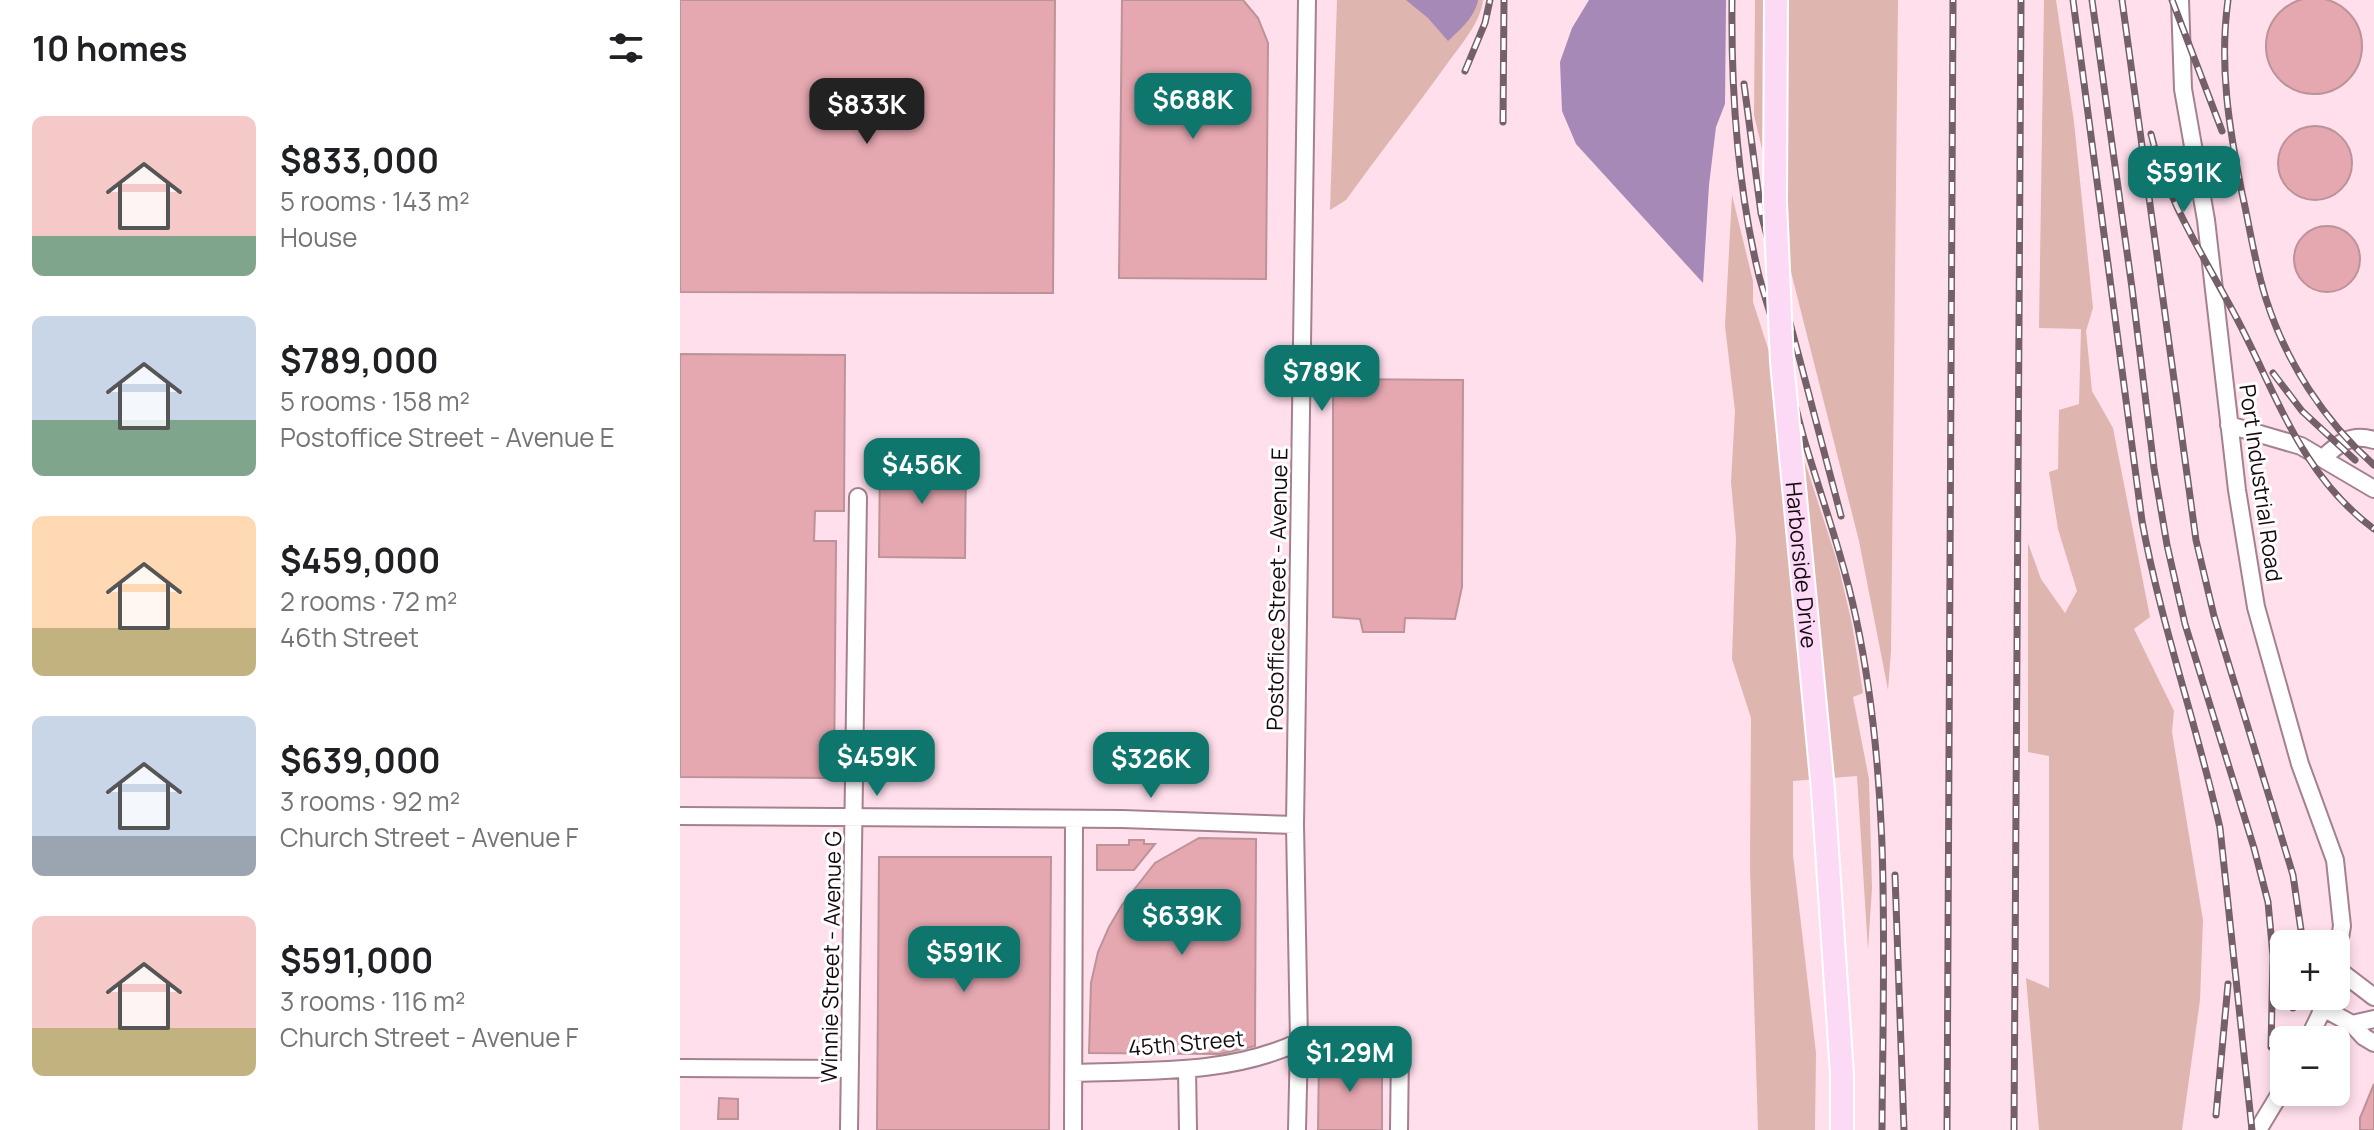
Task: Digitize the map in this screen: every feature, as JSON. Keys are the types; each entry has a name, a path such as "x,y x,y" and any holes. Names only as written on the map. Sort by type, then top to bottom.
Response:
{"main road":[{"name":"Harborside Drive","path":"1776,0 1775,202 1782,362 1823,790 1842,1075 1842,1130"}],"street":[{"name":"Postoffice Street - Avenue E","path":"1297,1130 1299,1042 1295,825 1307,0"},
{"name":"Port Industrial Road","path":"2180,0 2183,89 2206,220 2229,425 2256,607 2300,764 2335,860 2341,930"},
{"path":"2229,425 2288,440 2374,489"},
{"path":"2323,458 2346,439 2360,437 2374,440"},
{"name":"Winnie Street - Avenue G","path":"849,1130 858,497"},
{"path":"680,816 1074,819 1295,825"},
{"path":"1073,1130 1074,819"},
{"path":"2350,979 2374,997"},
{"path":"2334,1010 2374,1043"},
{"path":"2352,1024 2374,1019"},
{"name":"45th Street","path":"1074,1073 1236,1064 1271,1055 1299,1042"},
{"path":"1399,1130 1400,1048"},
{"path":"680,1068 850,1069"},
{"path":"1187,1069 1188,1130"},
{"path":"2258,1130 2273,1106"}],"shaded area":[{"path":"1337,0 1483,0 1478,17 1464,42 1346,200 1330,210"},
{"path":"1406,0 1478,0 1470,18 1448,41 1428,18"},
{"path":"1589,0 1726,0 1725,104 1716,127 1703,283 1576,144 1562,111 1560,62 1572,28"},
{"path":"1755,0 1898,0 1891,651 1888,690 1859,541 1754,115"},
{"path":"2044,0 2056,0 2074,122 2093,308 2086,331 2092,391 2113,428 2150,617 2134,629 2174,711 2172,732 2203,920 2200,1000 2182,1130 2039,1130 2026,978 2049,988 2049,756 2028,752 2028,543 2041,579 2065,613 2077,591 2058,529 2049,472 2058,469 2059,410 2079,404 2081,329 2039,328"},
{"path":"1732,195 1753,281 1753,302 1838,564 1863,693 1853,697 1869,779 1872,888 1868,950 1857,776 1793,781 1793,855 1816,1053 1815,1130 1758,1130 1750,867 1751,718 1732,659 1736,538 1731,482 1735,411 1725,326"}],"building":[{"path":"680,0 1055,0 1053,293 680,292"},
{"path":"1122,0 1243,0 1258,18 1268,43 1266,279 1119,278"},
{"path":"2296,1 2332,1 2354,19 2361,37 2359,64 2348,80 2332,91 2314,94 2296,91 2280,80 2269,64 2266,46 2269,28 2280,12"},
{"path":"2308,126 2322,126 2336,132 2346,142 2352,163 2350,177 2336,194 2322,200 2308,200 2294,194 2284,184 2278,170 2278,156 2284,142 2294,132"},
{"path":"2333,226 2351,235 2358,246 2358,272 2351,283 2340,290 2321,292 2303,283 2296,272 2294,253 2303,235 2314,228"},
{"path":"680,354 845,355 844,511 815,511 814,541 836,541 834,778 680,777"},
{"path":"1333,379 1463,380 1462,587 1455,619 1405,618 1404,632 1363,632 1360,619 1333,617"},
{"path":"880,454 966,455 965,558 879,557"},
{"path":"1199,838 1256,839 1255,1046 1220,1054 1089,1053 1091,983 1098,952 1109,927 1155,863"},
{"path":"1129,840 1155,844 1134,870 1097,870 1097,845 1129,845"},
{"path":"879,857 1051,857 1049,1130 877,1130"},
{"path":"1319,1057 1382,1058 1382,1130 1318,1130"},
{"path":"2374,1084 2374,1130 2360,1130 2360,1118"},
{"path":"719,1098 738,1099 738,1119 718,1119"}],"railway":[{"path":"1465,71 1485,23 1490,0"},
{"path":"1503,122 1504,0"},
{"path":"1732,0 1737,139 1751,242 1804,439 1845,573 1867,681 1875,745 1883,873 1882,1130"},
{"path":"1947,1130 1953,0"},
{"path":"2014,1130 2021,0"},
{"path":"2073,0 2142,521 2159,598 2220,828 2252,1130"},
{"path":"2092,0 2167,545 2185,624 2268,902 2273,956 2271,1026"},
{"path":"2122,0 2196,540 2214,616 2293,875 2301,930"},
{"path":"2172,0 2222,131"},
{"path":"2228,0 2225,73 2229,121 2266,299 2284,345 2309,389 2339,429 2374,465"},
{"path":"1744,84 1761,213 1841,516"},
{"path":"2151,134 2176,206 2293,432 2327,484 2374,529"},
{"path":"2273,373 2302,411 2355,460"},
{"path":"1895,875 1904,1130"},
{"path":"2216,1115 2228,984"}]}
